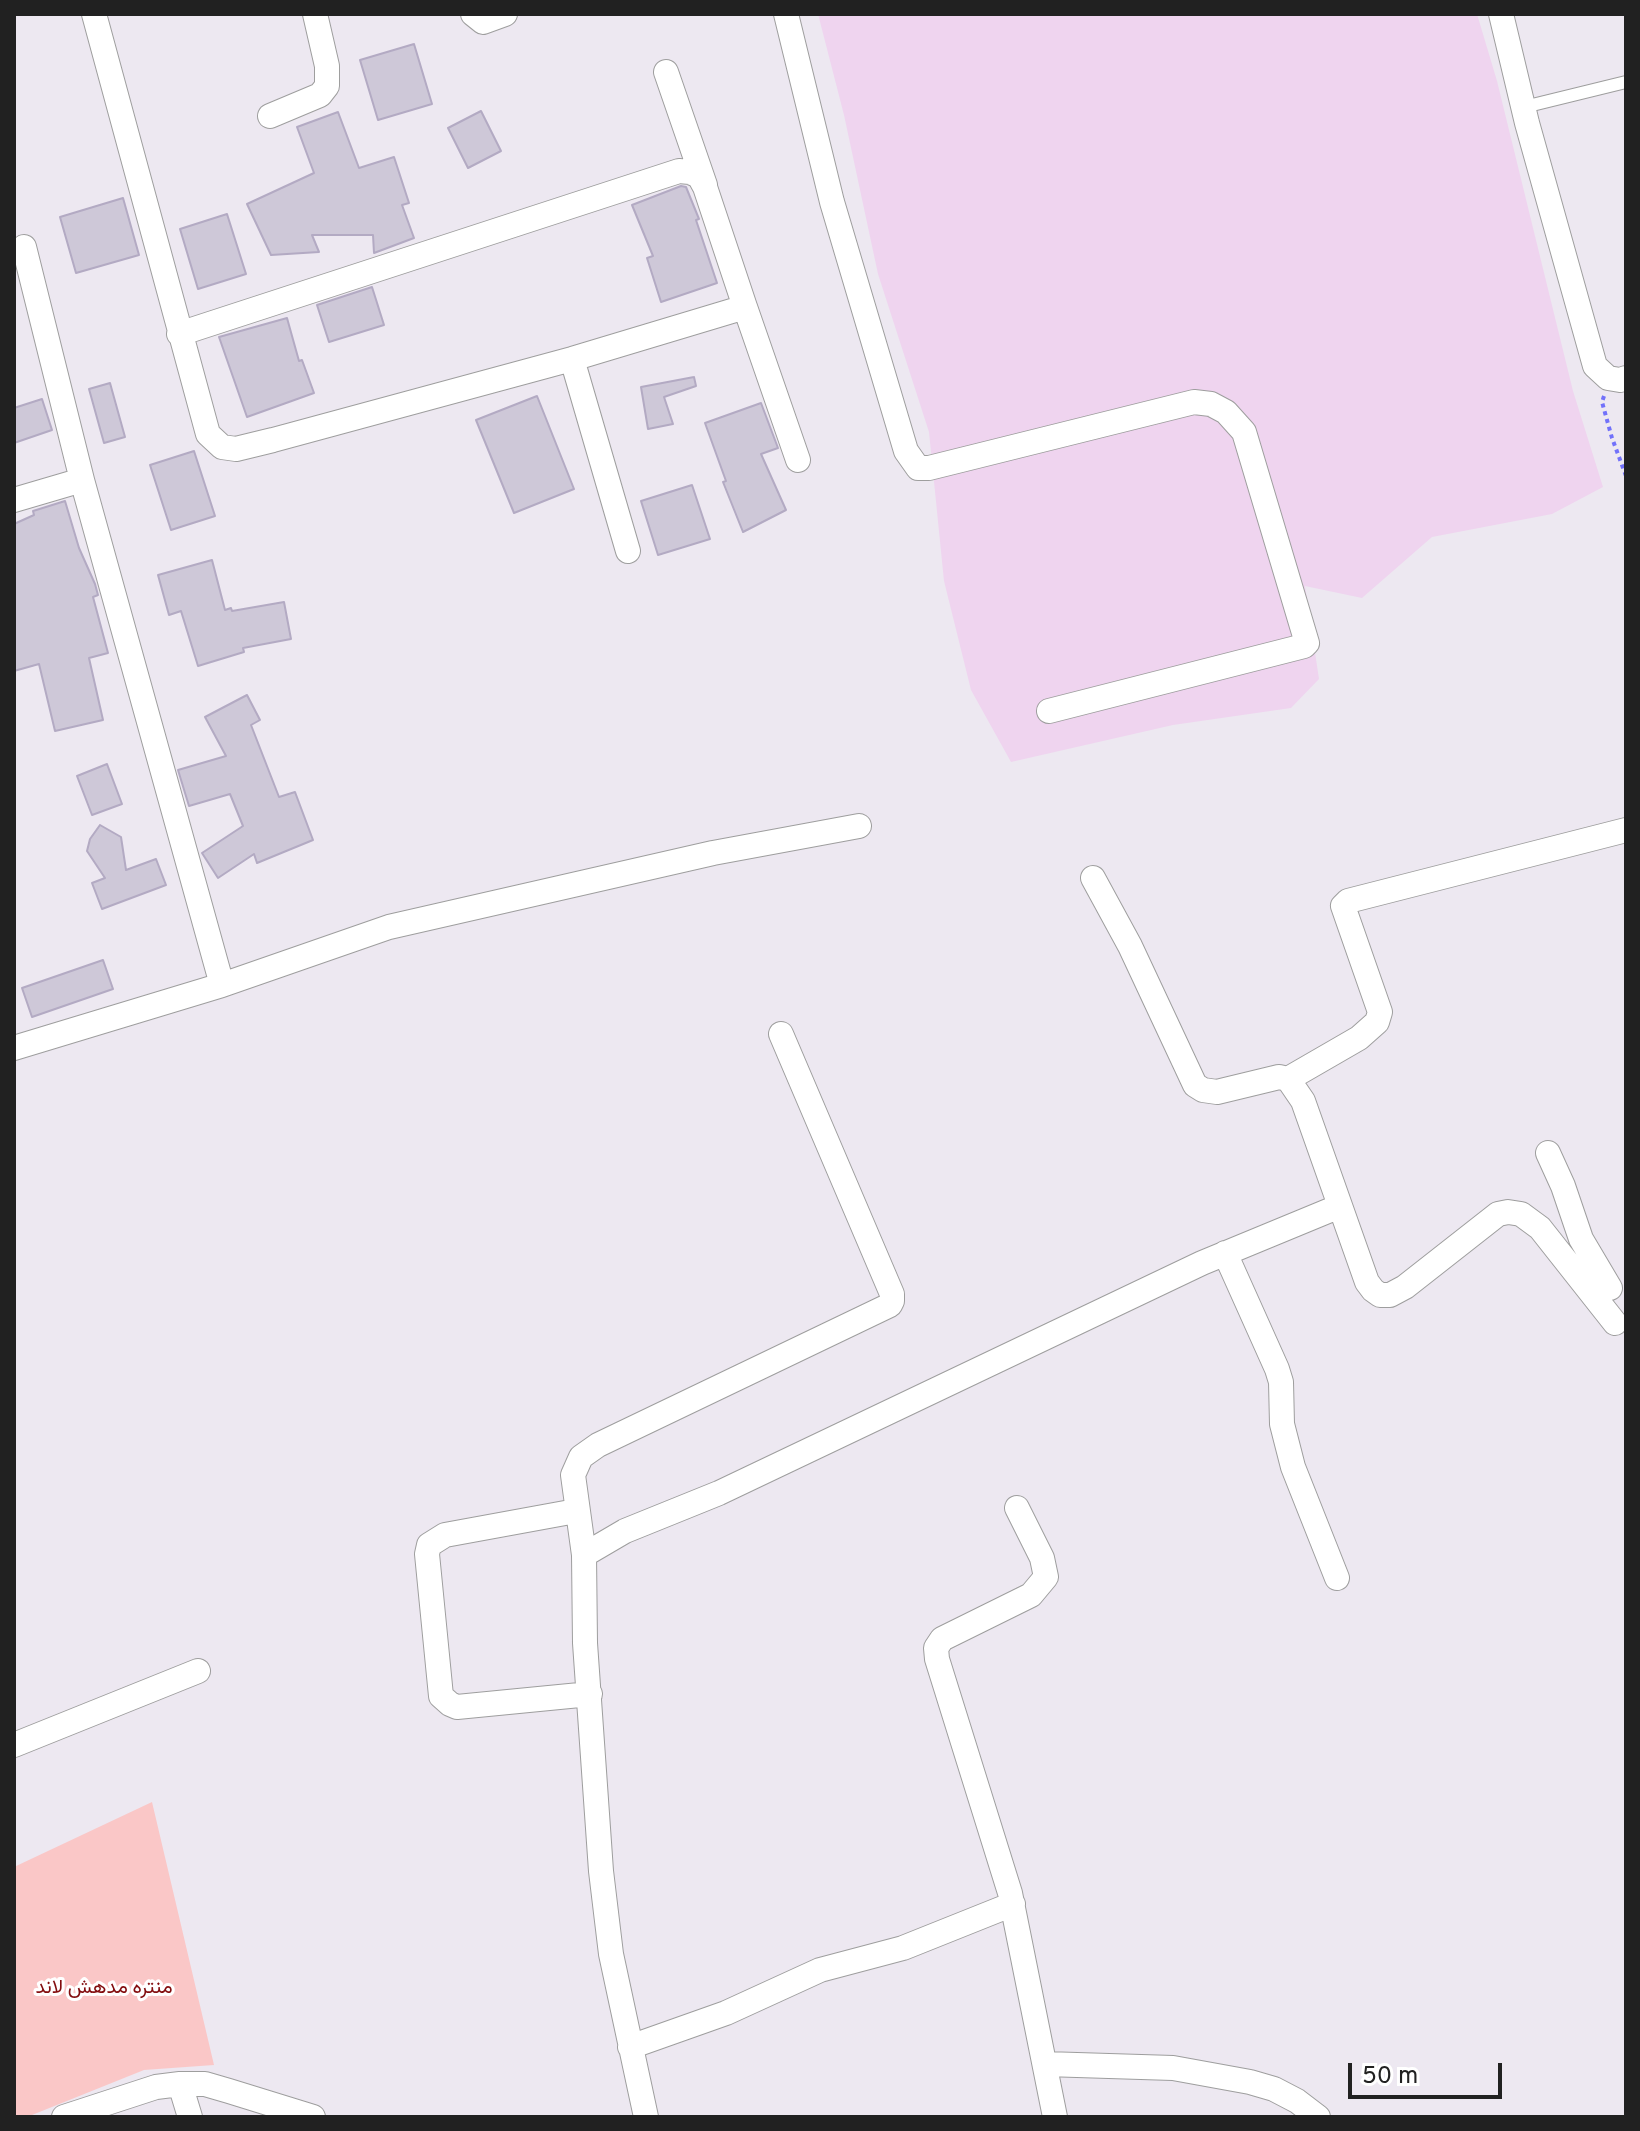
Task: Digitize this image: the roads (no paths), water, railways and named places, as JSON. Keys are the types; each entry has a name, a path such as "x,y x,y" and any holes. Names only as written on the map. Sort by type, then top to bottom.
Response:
{"street":[{"path":"94,14 208,434 222,447 236,449 572,359 745,307"},
{"path":"270,116 320,95 327,86 327,66 315,14"},
{"path":"473,14 483,22 505,14"},
{"path":"786,14 832,202 906,451 918,468 929,468 1194,402 1211,404 1226,412 1244,432 1307,643 1049,711"},
{"path":"1501,14 1595,366 1617,378"},
{"path":"666,72 798,460"},
{"path":"179,334 679,171 699,176 705,187"},
{"path":"24,247 82,480 222,985"},
{"path":"572,359 628,551"},
{"path":"14,500 82,480"},
{"path":"14,1047 222,985 415,920 713,853 859,826"},
{"path":"1093,878 1130,946 1195,1085 1217,1092 1279,1077 1288,1079 1372,1029 1380,1017 1343,906 1348,901 1626,830"},
{"path":"646,2117 611,1954 601,1871 585,1643 584,1555 573,1475 581,1457 598,1445 890,1305 892,1301 892,1294 781,1034"},
{"path":"1288,1079 1303,1101 1367,1282 1380,1295 1390,1295 1405,1287 1498,1214 1508,1212 1531,1219 1615,1323"},
{"path":"1548,1153 1581,1239 1618,1291"},
{"path":"584,1555 625,1531 719,1493 1225,1253 1340,1206"},
{"path":"1225,1253 1277,1369 1281,1382 1282,1424 1293,1467 1337,1578"},
{"path":"1582,1279 1618,1291"},
{"path":"1017,1508 1042,1558 1046,1577 1031,1595 942,1639 936,1648 1013,1904 1055,2117"},
{"path":"576,1511 445,1535 429,1545 427,1554 441,1696 450,1704 457,1707 590,1694"},
{"path":"14,1745 198,1671"},
{"path":"630,2047 726,2013 820,1970 903,1948 1013,1904"},
{"path":"1045,2064 1173,2068 1250,2082 1274,2089 1318,2117"},
{"path":"64,2117 156,2087 180,2084 217,2087 313,2117"},
{"path":"180,2084 190,2117"}],"lane":[{"path":"1524,107 1626,82"}],"park label":[{"name":"منتره مدهش لاند","path":"104,1989"}]}
